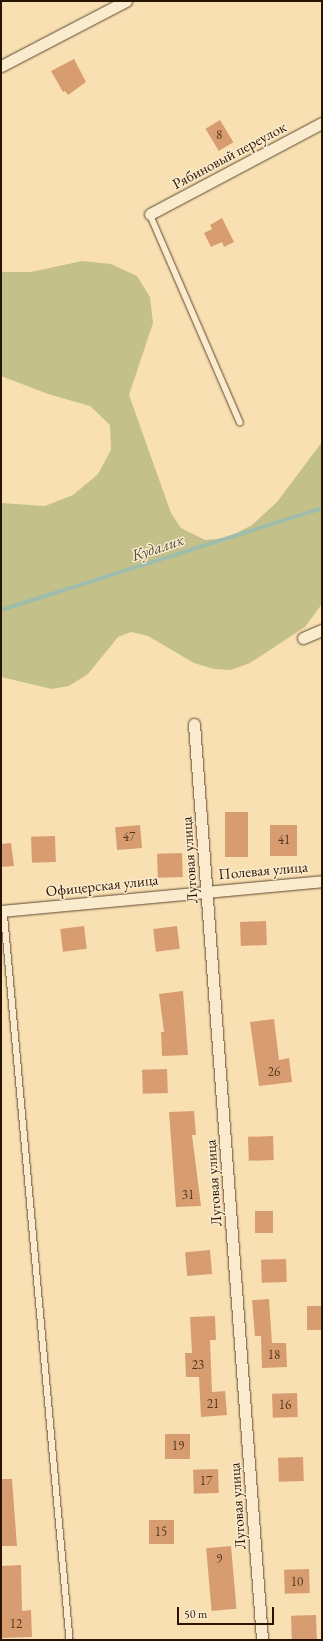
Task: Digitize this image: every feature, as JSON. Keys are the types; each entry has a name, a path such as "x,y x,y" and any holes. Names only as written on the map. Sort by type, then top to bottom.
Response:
{"street":[{"path":"1,66 126,1"},
{"name":"Рябиновый переулок","path":"150,214 322,123"},
{"path":"303,638 322,630"},
{"name":"Луговая улица","path":"194,724 262,1640"},
{"name":"Полевая улица","path":"206,890 322,880"},
{"name":"Офицерская улица","path":"3,910 206,890"}],"lane":[{"path":"150,214 240,422"},
{"path":"3,910 70,1640"}],"shaded area":[{"path":"82,261 111,264 137,276 150,297 153,323 129,395 171,513 181,528 205,540 227,538 252,525 277,502 322,442 322,604 305,627 250,663 231,670 214,669 194,663 148,636 131,632 118,637 88,674 69,686 52,689 1,677 1,503 45,506 73,495 98,474 111,450 110,425 90,406 48,394 1,376 1,272 31,272"}],"building":[{"path":"74,59 86,82 68,95 65,91 63,92 51,71"},
{"path":"220,120 233,142 219,151 205,129"},
{"path":"222,218 234,242 224,247 222,242 211,247 204,233 212,229 210,225"},
{"path":"225,812 248,812 248,857 225,857"},
{"path":"140,825 142,848 117,850 115,827"},
{"path":"270,825 297,825 297,856 270,856"},
{"path":"55,836 56,862 32,863 31,837"},
{"path":"11,843 14,866 1,867 1,844"},
{"path":"182,853 183,877 158,878 157,854"},
{"path":"266,921 267,945 241,946 240,922"},
{"path":"84,926 87,949 63,952 60,929"},
{"path":"177,926 180,949 156,952 153,929"},
{"path":"183,991 188,1055 162,1056 161,1032 164,1032 159,994"},
{"path":"274,1019 279,1060 289,1058 292,1082 259,1086 250,1022"},
{"path":"167,1069 168,1093 143,1094 142,1070"},
{"path":"194,1111 196,1135 192,1135 201,1206 176,1207 169,1112"},
{"path":"273,1136 274,1160 249,1161 248,1137"},
{"path":"255,1211 273,1211 273,1233 255,1233"},
{"path":"210,1250 212,1274 187,1276 185,1252"},
{"path":"286,1259 287,1282 262,1283 261,1260"},
{"path":"269,1299 272,1343 286,1343 287,1367 262,1368 261,1336 255,1336 252,1300"},
{"path":"307,1306 322,1306 322,1330 307,1330"},
{"path":"215,1316 216,1340 210,1340 212,1392 225,1391 227,1415 201,1417 199,1377 186,1377 185,1353 192,1353 190,1317"},
{"path":"297,1393 298,1417 273,1418 272,1394"},
{"path":"165,1434 190,1434 190,1459 165,1459"},
{"path":"303,1457 304,1481 279,1482 278,1458"},
{"path":"218,1469 219,1493 194,1494 193,1470"},
{"path":"1,1479 12,1479 17,1546 1,1546"},
{"path":"149,1520 174,1520 174,1544 149,1544"},
{"path":"231,1546 236,1609 212,1611 206,1548"},
{"path":"21,1565 22,1611 31,1610 32,1637 1,1638 1,1566"},
{"path":"309,1569 310,1593 285,1594 284,1570"},
{"path":"316,1615 317,1639 292,1640 291,1616"}],"waterway":[{"name":"Кудалик","path":"1,610 322,508"}]}
